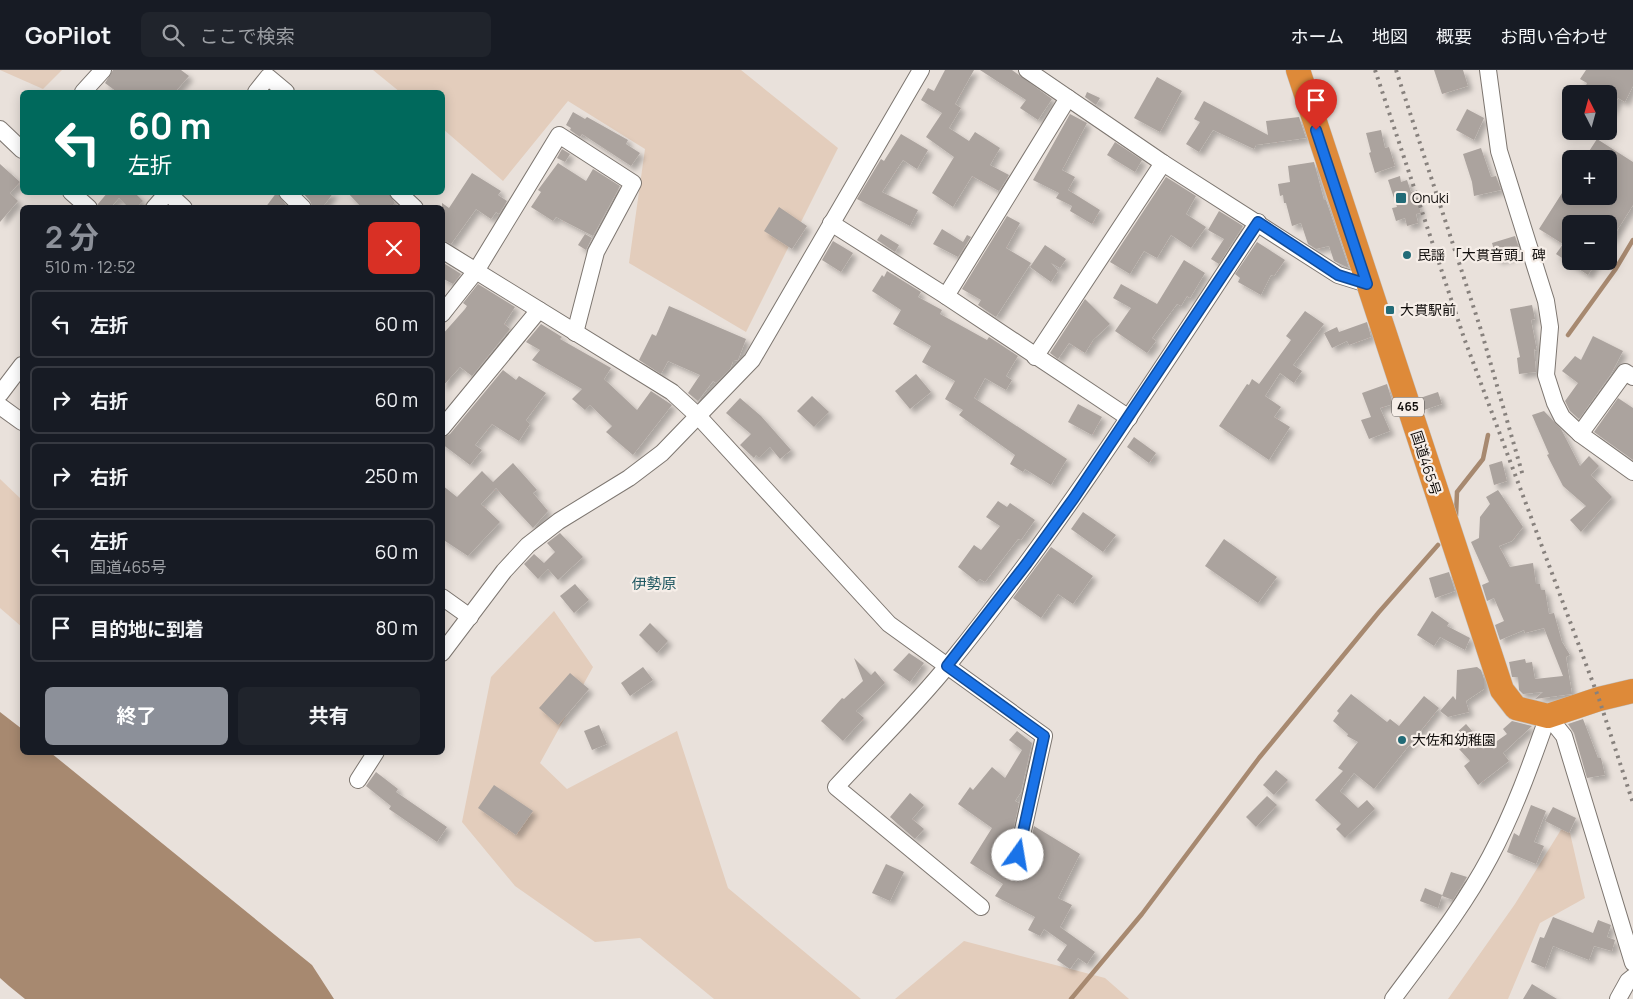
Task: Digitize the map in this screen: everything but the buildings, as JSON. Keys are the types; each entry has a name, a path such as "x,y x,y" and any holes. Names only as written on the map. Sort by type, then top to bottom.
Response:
{"highway":[{"name":"国道465号","path":"1298,70 1502,690 1516,708 1548,716"},
{"path":"1548,716 1599,699 1633,691"}],"street":[{"path":"85,90 103,70"},
{"path":"445,649 504,572 528,545 558,521 629,478 662,453 752,360 921,70"},
{"path":"1028,70 1163,163 1258,222 1338,275 1367,284"},
{"path":"1488,70 1499,150 1546,301 1550,328 1546,375 1555,403 1562,417 1580,434 1633,472"},
{"path":"258,90 268,77 284,90"},
{"path":"946,296 1068,98"},
{"path":"0,129 20,148"},
{"path":"445,310 476,271 559,135 634,183 596,252 575,334"},
{"path":"1036,357 1163,163"},
{"path":"75,195 86,205"},
{"path":"157,205 166,195"},
{"path":"170,195 181,205"},
{"path":"290,195 300,205"},
{"path":"401,195 412,205"},
{"path":"981,907 836,787 947,666 1027,563 1129,418 1258,222"},
{"path":"831,223 946,296 1129,418"},
{"path":"445,252 575,334 672,392 698,416 889,624 1044,736 1014,871"},
{"path":"445,424 539,310"},
{"path":"0,394 20,368"},
{"path":"1580,434 1625,372 1633,378"},
{"path":"0,406 20,421"},
{"path":"445,599 470,617"},
{"path":"1548,716 1564,736 1633,963"},
{"path":"1393,999 1458,910 1490,857 1526,778 1548,716"},
{"path":"358,780 374,755"},
{"path":"1618,999 1628,980 1633,977"}],"shaded area":[{"path":"0,70 62,70 43,89"},
{"path":"373,70 741,70 838,148 746,332 629,263 645,149 568,101 503,181 445,131 445,90 398,90"},
{"path":"0,479 20,498 20,625 0,608"},
{"path":"554,611 593,667 540,763 567,789 677,731 728,888 861,999 714,999 640,938 595,942 515,886 462,822 491,677"},
{"path":"0,712 20,727 20,755 53,755 312,965 334,999 0,999"},
{"path":"1567,820 1585,898 1540,923 1508,999 1448,999 1515,904"},
{"path":"964,941 1105,978 1129,999 895,999"}],"pier":[{"path":"0,978 9,986 25,999 0,999"}],"waterway":[{"path":"1568,335 1615,270 1633,240"},
{"path":"1456,516 1457,492 1483,459 1488,435"},
{"path":"1071,999 1142,914 1259,758 1379,612 1438,545"}],"railway":[{"path":"1375,70 1464,338 1599,699 1633,803"},
{"path":"1396,70 1481,330 1523,476"}],"place":[{"name":"Onuki","path":"1401,198"},
{"name":"民謡 「大貫音頭」碑","path":"1407,255"},
{"name":"大貫駅前","path":"1390,310"},
{"name":"大佐和幼稚園","path":"1402,740"}],"district":[{"name":"伊勢原","path":"654,584"}],"route":[{"path":"1018,855 1044,736 947,666 1027,563 1074,498 1258,222 1338,275 1367,284 1316,130"}]}
